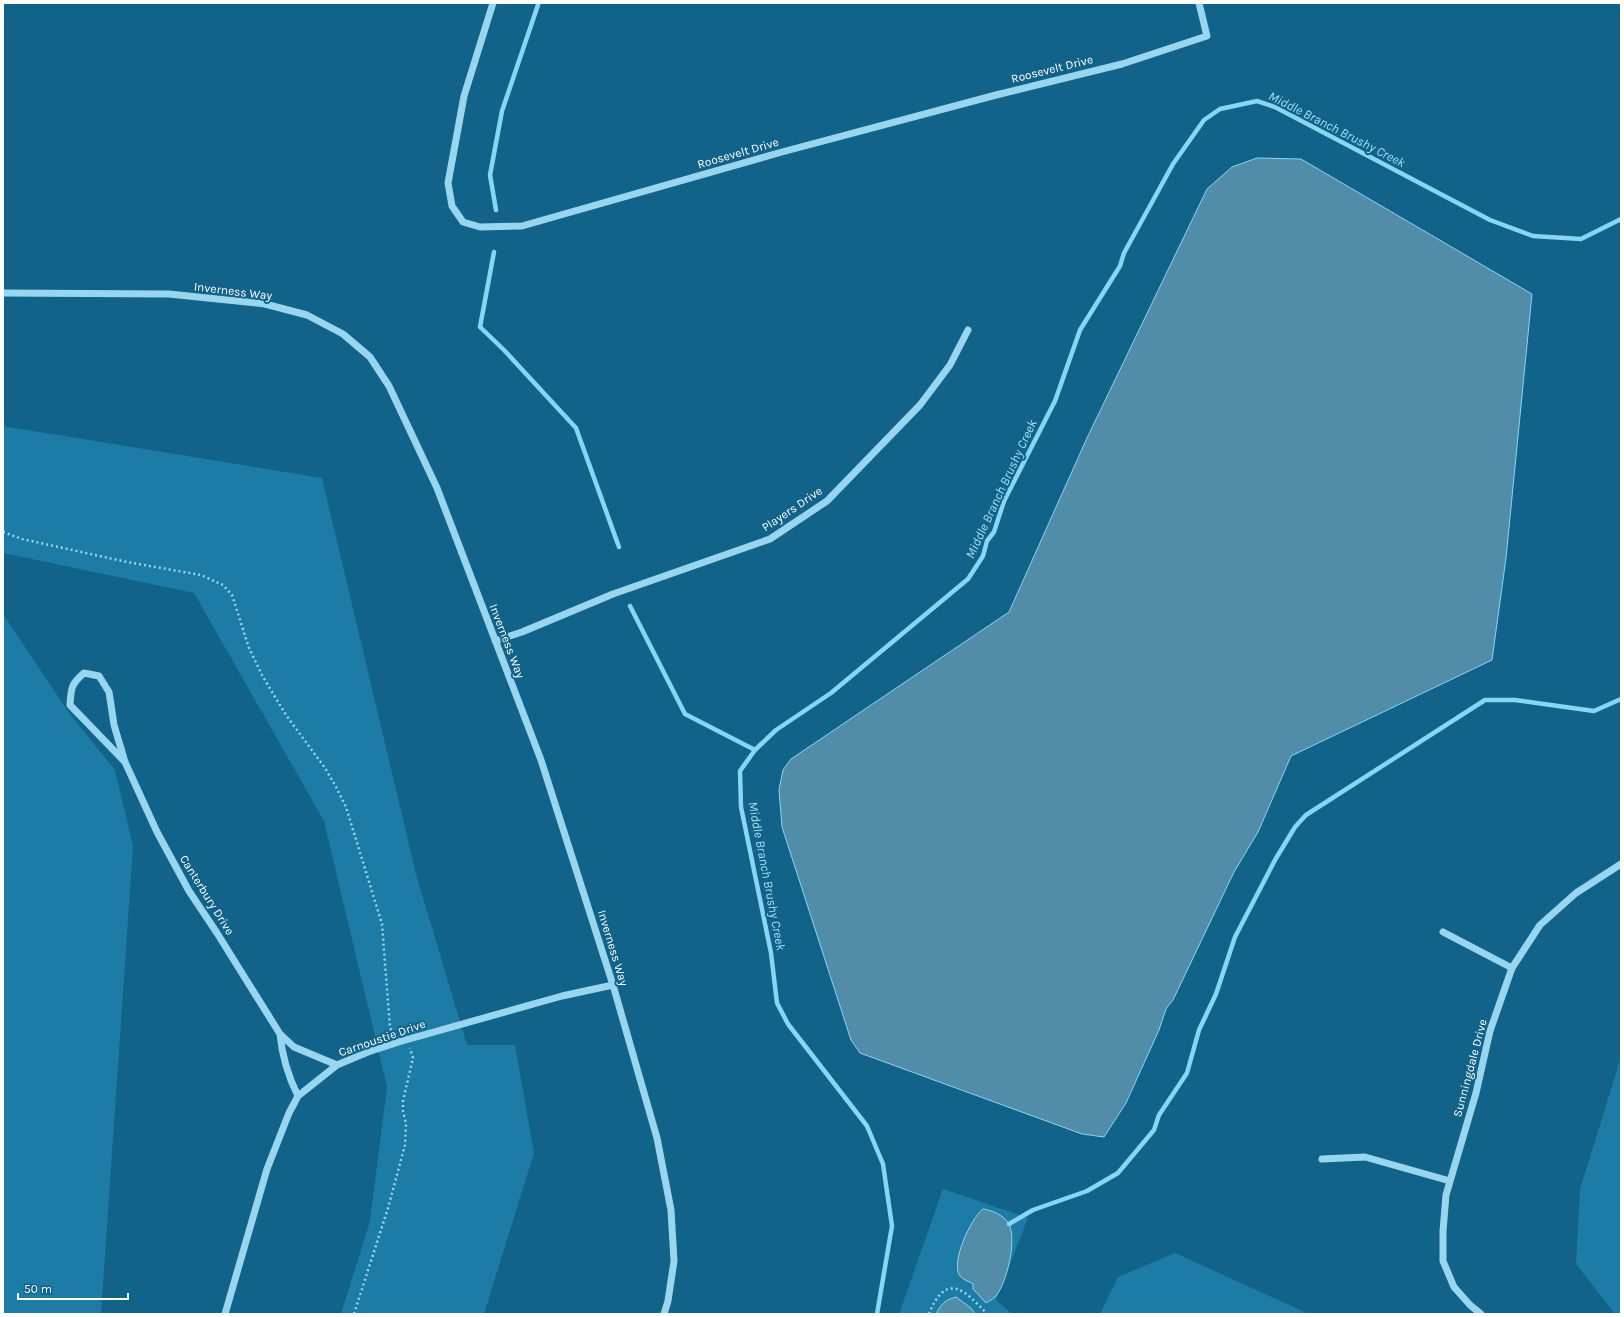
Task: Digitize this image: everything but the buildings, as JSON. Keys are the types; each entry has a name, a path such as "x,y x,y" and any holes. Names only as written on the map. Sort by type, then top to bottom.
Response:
{"street":[{"name":"Roosevelt Drive","path":"493,3 464,96 448,183 452,206 455,212 463,222 480,227 522,226 782,152 988,96 1122,64 1207,36 1199,3"},
{"name":"Inverness Way","path":"3,293 169,294 265,304 307,315 343,334 370,357 389,386 437,488 541,760 613,984 656,1138 671,1210 674,1261 668,1301 664,1314"},
{"name":"Players Drive","path":"495,641 522,632 613,594 770,539 827,501 920,405 950,364 968,330"},
{"name":"Canterbury Drive","path":"125,762 70,705 70,690 73,682 84,673 99,676 109,692 114,725 125,762 157,832 189,891 280,1034 294,1047 337,1065"},
{"name":"Sunningdale Drive","path":"1481,1314 1470,1305 1454,1287 1443,1261 1443,1231 1446,1195 1476,1093 1490,1031 1512,968 1540,925 1576,893 1621,864"},
{"path":"1443,932 1512,968"},
{"name":"Carnoustie Drive","path":"224,1314 267,1169 289,1113 298,1096 337,1065 402,1041 562,996 613,984"},
{"name":"Canterbury Drive","path":"280,1034 281,1049 285,1066 298,1096"},
{"path":"1322,1159 1365,1157 1450,1181"}],"path":[{"path":"3,532 22,539 104,557 201,575 223,585 232,595 249,648 263,677 286,715 332,781 346,807 382,924 390,1028 394,1035 408,1046 414,1058 403,1100 403,1111 406,1124 405,1145 388,1208 354,1314"},
{"path":"929,1314 938,1297 947,1290 956,1288 965,1291 987,1314"}],"shaded area":[{"path":"1257,158 1301,159 1532,294 1506,558 1492,660 1291,756 1258,832 1234,872 1173,1000 1166,1009 1159,1030 1126,1103 1104,1137 1082,1134 860,1053 851,1040 782,827 779,790 783,770 791,759 1009,612 1087,438 1207,189 1232,167"},
{"path":"3,426 322,478 416,874 467,1045 515,1045 534,1153 484,1314 341,1314 370,1221 387,1087 324,821 194,593 3,553"},
{"path":"3,614 69,713 115,770 133,846 101,1314 3,1314"},
{"path":"1621,1057 1621,1314 1615,1314 1576,1264 1580,1189"},
{"path":"943,1189 1028,1218 996,1300 1012,1314 899,1314"},
{"path":"983,1209 990,1210 1007,1221 1011,1231 1012,1240 1010,1261 1004,1281 996,1296 986,1303 973,1289 973,1284 961,1277 958,1270 958,1261 963,1241 973,1221"},
{"path":"1175,1253 1309,1314 1100,1314 1118,1277"},
{"path":"956,1297 971,1308 975,1314 936,1314 944,1303"}],"waterway":[{"path":"496,210 490,175 502,111 538,5"},
{"name":"Middle Branch Brushy Creek","path":"877,1314 892,1226 883,1164 867,1126 788,1024 777,1003 771,953 741,807 740,771 755,750 776,730 831,693 968,579 983,556 987,541 994,532 1004,501 1055,401 1080,330 1120,266 1124,253 1173,164 1204,120 1220,109 1257,101 1275,107 1490,220 1533,236 1581,239 1621,219"},
{"path":"494,252 480,327 504,350 576,428 619,547"},
{"path":"630,606 685,714 755,750"},
{"path":"1009,1224 1033,1210 1087,1191 1118,1173 1154,1130 1159,1115 1187,1073 1199,1030 1216,994 1235,937 1275,860 1295,827 1306,815 1485,700 1515,700 1594,711 1621,699"}]}
